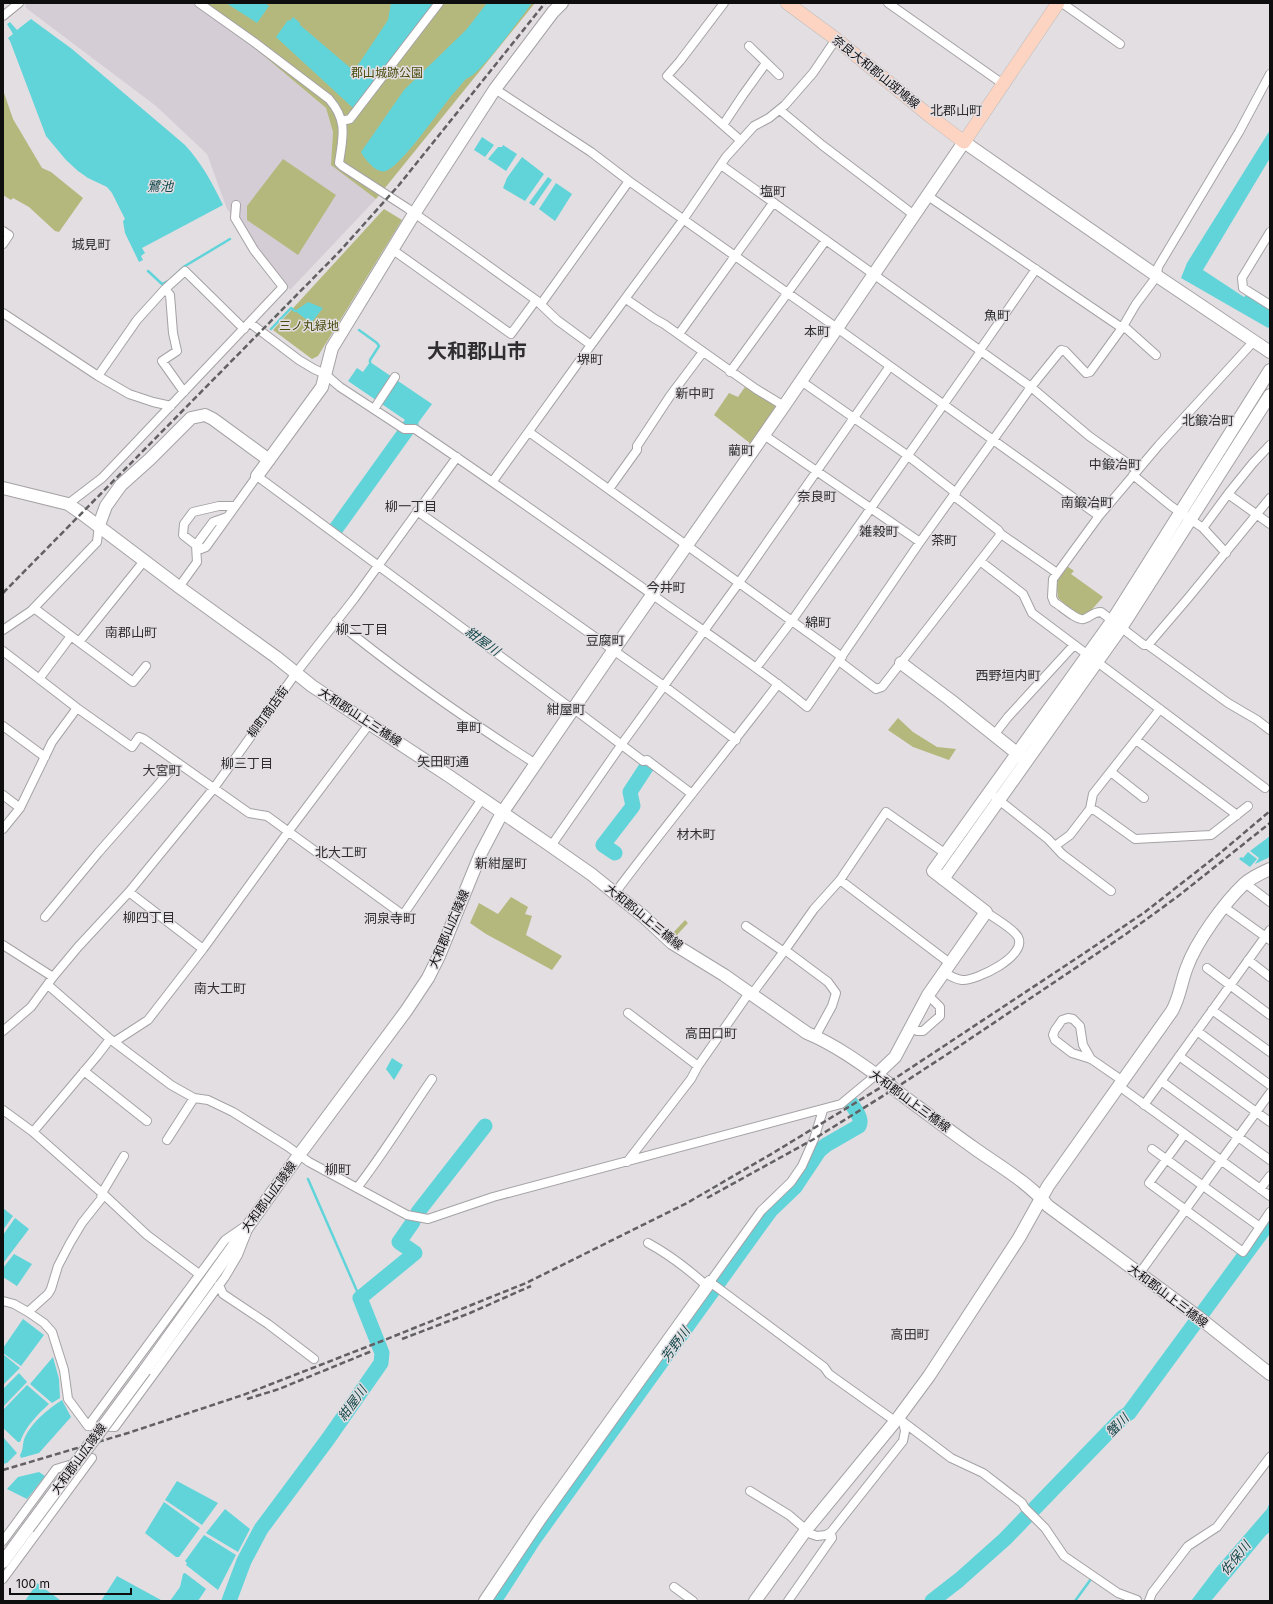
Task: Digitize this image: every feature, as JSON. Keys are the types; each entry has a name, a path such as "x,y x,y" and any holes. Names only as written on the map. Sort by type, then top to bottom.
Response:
{"main road":[{"name":"奈良大和郡山斑鳩線","path":"787,3 836,39 931,117 964,142"},
{"path":"964,142 1058,3"}],"street":[{"path":"3,16 19,3"},
{"path":"199,3 254,42 329,99 336,108 342,121 343,146 339,163 342,166 472,254 538,302 557,320 591,344"},
{"path":"342,121 350,119 439,3"},
{"path":"235,506 219,506 193,512 184,524 182,535 201,549 206,547 322,387 332,348 414,214 495,89 553,12 562,3"},
{"path":"724,3 667,76 740,140"},
{"path":"888,3 1003,84"},
{"path":"1062,3 1120,44"},
{"path":"493,481 740,140 754,126 780,110 812,73 836,39"},
{"path":"749,46 779,75"},
{"path":"723,125 766,63"},
{"path":"98,376 137,320 165,289 185,271 247,326 299,360 325,374 340,387 404,429 414,429 493,481 652,595 705,630 807,707 920,542 1031,387 1061,350 1065,351 1086,372 1090,372 1157,276 1158,267 1239,132 1270,74"},
{"path":"495,89 591,152 683,220 837,328 1099,516"},
{"path":"780,110 817,141 914,215"},
{"path":"964,142 1157,276 1270,352"},
{"name":"大和郡山広陵線","path":"3,1562 145,1370 251,1222 406,1011 428,978 452,926 481,852 502,812 784,406 964,142"},
{"path":"721,165 773,204 826,240 1031,387 1089,436 1135,472 1180,513 1203,528 1226,553"},
{"path":"393,250 511,334 538,302 629,181"},
{"path":"928,196 1122,328 1127,329 1156,355"},
{"path":"68,504 102,478 283,287 254,250 235,218 236,204"},
{"path":"679,334 773,204"},
{"path":"3,230 10,235 3,244"},
{"path":"1270,232 1242,278 1243,288 1270,305"},
{"path":"730,372 826,240"},
{"path":"756,668 791,622 979,354 980,350 1036,269"},
{"path":"165,289 170,295 173,333 177,351 162,361 184,392"},
{"path":"626,298 679,334 730,372 784,406"},
{"path":"3,313 98,376 129,394 171,406"},
{"path":"1254,341 1135,472 1099,516 1053,579 1052,597 1054,602 1078,619 1084,620 1095,612 1101,612 1144,645 1148,645 1228,703 1257,720 1270,730"},
{"path":"609,489 637,450 637,446 670,396 703,352"},
{"path":"551,846 622,743 738,584 890,366"},
{"path":"1117,624 1180,513 1270,370"},
{"path":"374,409 395,377"},
{"path":"801,381 907,455 1001,534 1057,574"},
{"path":"840,880 948,968 950,977 962,980 970,979 982,975 1010,959 1017,951 1020,943 1016,935 933,871 994,796 1093,659 1191,520 1270,396"},
{"path":"3,630 34,608 97,542 99,525 106,506 121,485 192,418 205,415 213,419 269,460"},
{"path":"529,432 791,622 840,659 876,689 882,687 1001,534"},
{"path":"764,435 920,542"},
{"path":"1203,528 1253,463 1270,445"},
{"name":"柳町商店街","path":"3,1031 31,1007 78,947 129,892 214,788 296,673 457,458"},
{"path":"257,476 394,579 568,706 575,707 578,712 622,743 643,761 647,760 692,794"},
{"name":"大和郡山上三橋線","path":"3,488 68,504 99,525 144,561 336,702 370,723 502,812 591,874 643,916 672,943 724,975 807,1033 841,1051 876,1075 974,1148 996,1162 1041,1198 1048,1206 1199,1318 1270,1374"},
{"path":"1228,494 1270,524"},
{"path":"1148,645 1226,553 1270,498"},
{"path":"417,511 664,686 736,740"},
{"path":"179,587 197,562 196,546"},
{"path":"79,642 144,561"},
{"path":"980,561 1023,594 1032,613 1265,788"},
{"path":"34,608 133,682 146,666"},
{"path":"336,621 370,649 471,723 536,764"},
{"path":"39,679 71,636"},
{"path":"994,735 1008,717 1074,645"},
{"path":"3,651 77,708 132,747 139,737 249,813 267,816 403,915 482,799"},
{"path":"901,663 1022,758"},
{"path":"615,893 658,835 736,740 778,684"},
{"path":"3,829 20,808 52,742 77,708"},
{"path":"1054,846 1070,835 1090,809 1093,794 1160,709"},
{"path":"33,1132 112,1040 148,1020 203,949 370,723"},
{"path":"3,726 45,757"},
{"path":"1136,740 1236,815"},
{"path":"45,917 103,847 177,763"},
{"path":"1111,772 1144,798"},
{"path":"3,795 20,808"},
{"path":"994,796 1062,854 1111,891"},
{"path":"943,879 994,796"},
{"path":"1090,809 1096,811 1135,839 1212,835 1248,806"},
{"path":"627,1162 691,1080 698,1066 749,993 754,990 785,951 814,909 840,880 886,812 946,854"},
{"path":"755,1601 806,1530 899,1421 1015,1244 1034,1213 1041,1198 1172,1011 1179,997 1186,969 1196,947 1224,907 1245,884 1258,874 1270,869"},
{"path":"1245,884 1270,902"},
{"path":"129,892 203,949"},
{"path":"1144,1105 1248,960 1268,935 1224,907"},
{"path":"48,985 112,1040 164,1080 194,1098 208,1100 233,1112 309,1162 407,1215 428,1219 493,1198 841,1104 876,1075 895,1056 928,995 986,912"},
{"path":"746,926 785,951 828,982 836,993 832,1006 815,1037"},
{"path":"3,944 53,977"},
{"path":"1248,960 1270,977"},
{"path":"1207,968 1270,1015"},
{"path":"911,1028 923,1031 940,1016 940,1007 928,995"},
{"path":"1212,1010 1270,1052"},
{"path":"628,1012 698,1066"},
{"path":"1091,1059 1072,1053 1055,1040 1053,1035 1062,1020 1068,1018 1073,1019 1080,1026 1083,1045 1091,1059 1144,1105 1270,1196"},
{"path":"1197,1032 1270,1085"},
{"path":"1179,1056 1270,1122"},
{"path":"84,1071 147,1121"},
{"path":"357,1188 373,1167 432,1079"},
{"path":"1161,1081 1270,1160"},
{"path":"1139,1274 1270,1093"},
{"path":"167,1140 194,1098"},
{"path":"3,1110 33,1132 102,1193 142,1231 199,1274"},
{"path":"485,1601 540,1519 712,1286 761,1212 791,1182 802,1166 814,1139 823,1110"},
{"path":"1184,1135 1149,1183 1243,1252 1270,1212"},
{"path":"1152,1149 1260,1227"},
{"path":"28,1312 48,1294 58,1266 70,1243 82,1223 100,1199 124,1156"},
{"path":"1260,1190 1270,1176"},
{"path":"88,1426 225,1240 251,1222"},
{"path":"88,1426 115,1427 222,1287 238,1255 251,1222"},
{"path":"648,1243 666,1252 824,1367 829,1374 951,1458 984,1473 1022,1503 1045,1528 1064,1556 1118,1593 1137,1601"},
{"path":"161,1246 168,1245 194,1266"},
{"path":"222,1287 223,1294 268,1324 314,1359"},
{"path":"3,1301 14,1304 28,1312 44,1323 52,1332 64,1370 68,1399 88,1426"},
{"path":"750,1491 789,1515 806,1530 817,1536 826,1535 831,1532 903,1441 905,1431 899,1421"},
{"path":"1149,1601 1152,1593 1188,1546 1217,1527 1270,1457"},
{"path":"3,1541 56,1469 92,1458 3,1580"},
{"path":"788,1601 832,1538 831,1532"},
{"path":"674,1587 693,1601"}],"shaded area":[{"path":"25,3 193,3 257,50 326,108 333,132 332,165 376,199 290,290 227,209 207,154 156,106 26,8"}],"green space":[{"name":"郡山城跡公園","path":"193,3 535,3 376,199 331,165 333,132 326,108 257,50"},
{"path":"3,90 13,119 42,168 51,172 83,198 59,232 55,231 29,207 13,198 11,200 3,195"},
{"path":"283,159 336,195 298,255 247,220 247,206"},
{"name":"三ノ丸緑地","path":"384,209 402,220 318,356 312,359 273,330"},
{"path":"745,387 781,405 751,444 714,415 729,393 738,397"},
{"path":"1067,566 1074,571 1071,574 1103,597 1087,615 1077,615 1058,598 1056,581"},
{"path":"898,718 913,732 937,747 956,749 949,760 913,747 888,730"},
{"path":"511,897 528,907 525,914 532,916 526,935 562,956 552,970 486,934 470,923 479,903 498,914"},
{"path":"685,920 688,923 677,935 675,941 671,935"}],"water":[{"path":"226,3 265,3 269,6 257,23"},
{"path":"391,3 435,3 353,108 276,37 288,20 290,21 293,17 300,23 300,25 354,71 388,20"},
{"path":"487,3 532,3 482,67 462,83 401,159 393,167 386,171 378,170 368,162 361,152 404,90 466,30"},
{"name":"鷺池","path":"31,19 72,49 185,145 197,159 215,188 223,205 142,248 145,253 141,256 143,260 139,262 125,233 123,221 125,219 112,193 107,187 88,178 78,171 66,160 46,136 8,38 13,34 7,24 10,22 17,30"},
{"path":"1270,130 1270,158 1203,270 1244,297 1247,294 1270,309 1270,326 1268,328 1181,278 1187,263"},
{"path":"482,137 494,145 485,157 474,150"},
{"path":"503,145 517,154 506,171 488,159 498,147 502,147"},
{"path":"522,157 544,174 525,201 503,188 507,178"},
{"path":"548,177 552,180 534,206 529,203"},
{"path":"556,183 572,194 555,221 539,209"},
{"path":"308,302 323,308 311,323 295,311"},
{"path":"370,362 432,404 414,426 348,381 357,368 363,372"},
{"path":"1270,836 1270,857 1255,864 1259,858 1250,851"},
{"path":"1248,852 1257,859 1250,867 1239,859 1241,857 1243,858"},
{"path":"392,1058 403,1065 394,1080 386,1069"},
{"path":"3,1208 13,1216 3,1230"},
{"path":"15,1218 29,1229 4,1262 3,1235"},
{"path":"14,1254 32,1264 17,1286 3,1277 3,1268"},
{"path":"23,1319 44,1335 21,1366 3,1353 3,1348"},
{"path":"3,1354 20,1368 3,1385"},
{"path":"53,1357 59,1379 60,1398 52,1403 30,1384"},
{"path":"19,1373 27,1382 3,1407 3,1389"},
{"path":"27,1385 49,1404 32,1421 20,1442 18,1442 3,1428 3,1410"},
{"path":"62,1400 71,1417 39,1453 21,1458 20,1455 24,1439 28,1431 36,1421"},
{"path":"3,1437 17,1453 7,1463 3,1464"},
{"path":"39,1472 45,1476 27,1499 7,1489 18,1477"},
{"path":"177,1481 218,1503 202,1525 165,1500"},
{"path":"164,1502 200,1528 179,1557 176,1557 145,1533"},
{"name":"佐保川","path":"1270,1502 1270,1532 1211,1601 1191,1601 1216,1568 1267,1509"},
{"path":"225,1509 250,1529 238,1552 206,1533"},
{"path":"204,1535 236,1555 218,1590 186,1565 187,1563 185,1561"},
{"path":"185,1573 206,1589 198,1601 170,1601 180,1587 183,1574"},
{"path":"117,1576 161,1600 101,1601"},
{"path":"37,1583 60,1600 25,1601"}],"waterway":[{"path":"173,277 185,266 230,239"},
{"path":"148,271 162,284 168,281"},
{"path":"271,329 291,308 295,311"},
{"path":"359,330 379,346 370,362"},
{"name":"紺屋川","path":"335,530 411,424"},
{"name":"紺屋川","path":"615,853 603,845 633,806 630,792 647,766"},
{"name":"芳野川","path":"494,1601 534,1539 771,1210 795,1187 819,1151 826,1145 859,1126 859,1117 851,1103"},
{"name":"紺屋川","path":"418,1212 485,1126"},
{"path":"308,1179 360,1298"},
{"name":"蟹川","path":"932,1601 959,1580 1005,1539 1123,1417 1129,1413 1270,1221"},
{"name":"紺屋川","path":"229,1601 244,1561 261,1529 328,1439 381,1363 382,1353 360,1298 415,1253 399,1242 413,1222"},
{"path":"1075,1601 1091,1579"}],"railway":[{"path":"3,593 340,251 399,185 545,3"},
{"path":"3,1470 128,1433 243,1395 382,1341 526,1283 687,1203 888,1083 1080,956 1145,912 1219,854 1270,811"},
{"path":"707,1198 814,1139 949,1053 1126,934 1177,897 1270,823"},
{"path":"402,1339 470,1313 531,1286"},
{"path":"247,1399 279,1389 372,1351"}],"district":[{"name":"北郡山町","path":"956,110"},
{"name":"塩町","path":"773,191"},
{"name":"城見町","path":"91,244"},
{"name":"魚町","path":"997,315"},
{"name":"本町","path":"817,331"},
{"name":"大和郡山市","path":"477,351"},
{"name":"堺町","path":"590,359"},
{"name":"新中町","path":"695,393"},
{"name":"北鍛冶町","path":"1208,420"},
{"name":"藺町","path":"741,450"},
{"name":"中鍛冶町","path":"1115,464"},
{"name":"奈良町","path":"817,496"},
{"name":"南鍛冶町","path":"1087,502"},
{"name":"柳一丁目","path":"411,506"},
{"name":"雑穀町","path":"879,531"},
{"name":"茶町","path":"944,540"},
{"name":"今井町","path":"666,587"},
{"name":"綿町","path":"818,622"},
{"name":"柳二丁目","path":"362,629"},
{"name":"南郡山町","path":"131,632"},
{"name":"豆腐町","path":"605,640"},
{"name":"西野垣内町","path":"1008,675"},
{"name":"紺屋町","path":"566,709"},
{"name":"車町","path":"469,727"},
{"name":"矢田町通","path":"443,761"},
{"name":"柳三丁目","path":"247,763"},
{"name":"大宮町","path":"162,770"},
{"name":"材木町","path":"696,834"},
{"name":"北大工町","path":"341,852"},
{"name":"新紺屋町","path":"501,863"},
{"name":"柳四丁目","path":"149,917"},
{"name":"洞泉寺町","path":"390,918"},
{"name":"南大工町","path":"220,988"},
{"name":"高田口町","path":"711,1033"},
{"name":"柳町","path":"338,1169"},
{"name":"高田町","path":"910,1334"}]}
